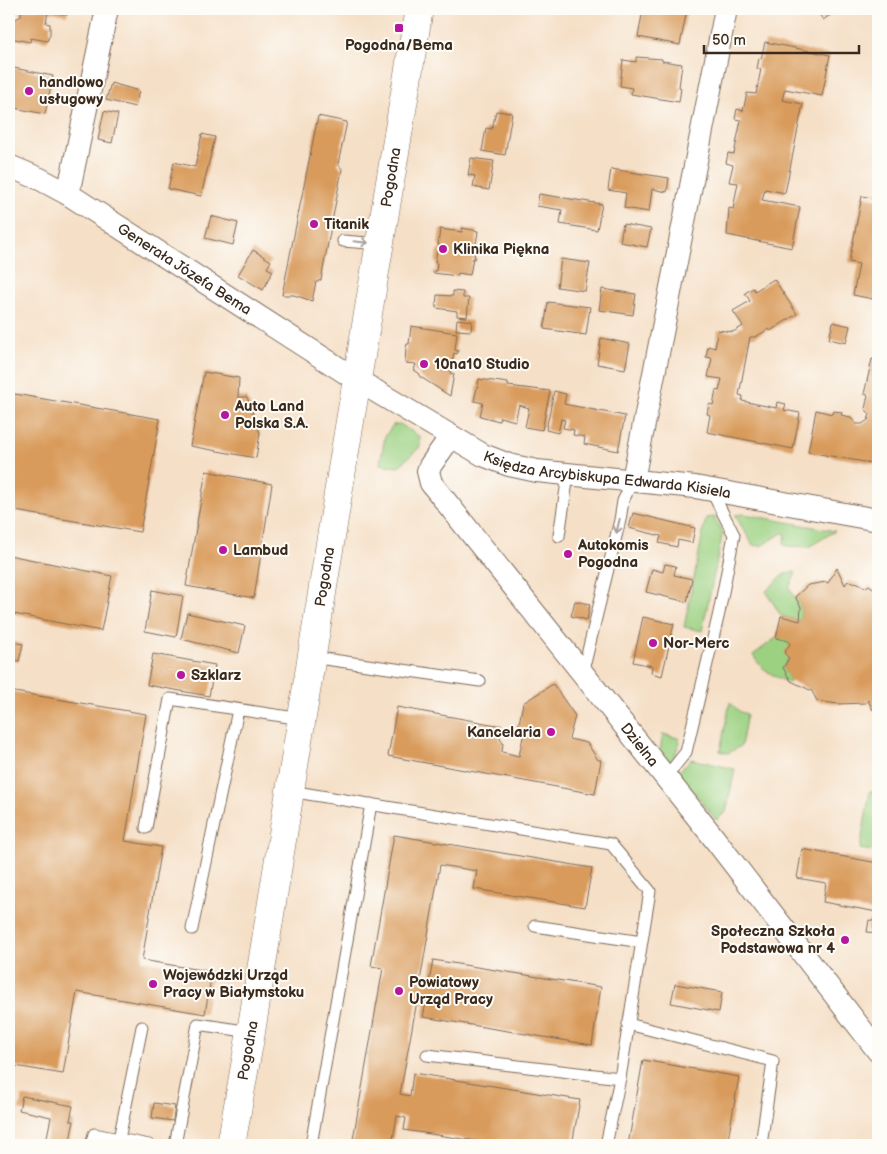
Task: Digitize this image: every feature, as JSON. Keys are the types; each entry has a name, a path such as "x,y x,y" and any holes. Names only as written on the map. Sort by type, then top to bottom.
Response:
{"street":[{"path":"68,194 107,9"},
{"name":"Pogodna","path":"231,1145 419,9"},
{"path":"633,480 726,9"},
{"name":"Generała Józefa Bema","path":"9,166 40,179 68,194 357,380"},
{"name":"Księdza Arcybiskupa Edwarda Kisiela","path":"357,380 483,455 509,465 568,475 633,480 711,490 878,520"},
{"name":"Dzielna","path":"451,436 430,466 428,471 431,483 664,776 878,1051"}],"lane":[{"path":"343,241 380,244"},
{"path":"560,536 568,475"},
{"path":"580,672 590,642 623,501 633,480"},
{"path":"664,776 686,752 719,613 734,535 711,490"},
{"path":"312,657 480,681"},
{"path":"146,828 170,699 302,719"},
{"path":"192,929 238,710"},
{"path":"290,791 611,844 650,891 620,1078 606,1145"},
{"path":"311,1145 371,804"},
{"path":"535,926 642,942"},
{"path":"175,1145 198,1024 251,1032"},
{"path":"628,1024 773,1061 761,1145"},
{"path":"119,1139 142,1027"},
{"path":"427,1055 620,1078"},
{"path":"91,1145 94,1134 149,1145"}],"green space":[{"path":"400,424 420,437 420,447 398,467 380,464 385,436 393,425"},
{"path":"744,514 835,531 809,547 786,546 784,543 786,534 782,533 761,546 753,545 735,515"},
{"path":"714,517 723,532 702,631 684,627 706,518"},
{"path":"793,571 796,573 789,588 801,607 800,621 781,616 766,591 783,575"},
{"path":"776,638 788,641 789,644 789,655 783,668 791,681 789,683 764,669 753,655"},
{"path":"730,702 740,712 747,714 741,746 728,753 720,751"},
{"path":"663,734 678,738 680,742 670,762 660,750"},
{"path":"691,759 735,769 726,812 716,820 678,772"},
{"path":"878,771 878,852 860,849 870,791 875,792"}],"building":[{"path":"21,9 68,9 67,15 48,11 46,23 50,24 50,35 47,41 31,38 30,42 10,38 14,20 21,16"},
{"path":"643,9 687,9 680,45 638,37"},
{"path":"816,9 839,9 823,20"},
{"path":"765,42 830,55 822,96 785,89 782,100 803,104 785,193 765,189 762,200 800,207 792,248 727,235 729,208 733,209 738,183 729,182 733,165 726,163 728,153 734,154 741,120 735,119 737,109 743,111 747,93 756,94 761,69 757,69"},
{"path":"636,57 662,59 662,61 682,64 679,102 631,94 632,88 620,86 623,60 636,62"},
{"name":"handlowo usługowy","path":"9,67 53,76 45,114 9,107"},
{"path":"111,83 139,91 135,107 106,100"},
{"path":"104,111 118,114 112,143 98,140"},
{"path":"496,111 512,113 505,155 482,151 486,128 492,129"},
{"name":"Titanik","path":"318,116 347,122 338,164 342,169 321,280 316,282 312,301 294,295 282,295"},
{"path":"202,134 215,137 201,196 168,189 174,162 195,167"},
{"path":"471,158 494,161 489,190 473,187 475,176 468,175"},
{"path":"611,169 669,178 667,192 652,189 649,212 624,208 626,193 608,190"},
{"path":"539,194 602,204 597,230 560,224 562,210 537,206"},
{"path":"862,196 878,199 878,300 853,295 859,264 849,262"},
{"path":"211,216 238,223 233,245 205,238"},
{"path":"623,224 651,229 647,247 620,242"},
{"path":"462,228 478,231 474,257 476,257 475,259 473,258 470,275 458,273 458,276 433,273 436,271 437,263 435,263 437,250 439,251 440,245 438,245 440,229 462,232"},
{"path":"253,250 271,261 267,268 273,271 263,290 238,275"},
{"path":"561,259 590,263 585,291 557,287"},
{"path":"774,279 797,314 770,331 769,329 755,337 750,337 739,395 743,396 742,401 776,408 777,402 786,404 784,410 800,413 793,449 707,432 710,415 707,414 709,404 713,405 716,390 719,391 722,379 708,377 712,358 706,357 708,346 715,348 718,330 733,332 743,326 733,311 750,301 745,293 753,288 755,291"},
{"path":"602,289 636,294 633,315 599,310"},
{"path":"453,291 463,292 463,298 469,298 467,317 457,316 457,311 436,308 437,295 453,296"},
{"path":"548,302 590,307 586,335 544,329"},
{"path":"457,319 472,321 471,331 456,330"},
{"path":"833,322 850,326 846,343 829,339"},
{"path":"411,326 457,333 455,350 458,351 457,354 454,353 450,373 454,374 450,396 419,376 420,374 414,370 416,364 405,363 406,347 409,344"},
{"path":"601,338 630,344 625,369 597,364"},
{"path":"872,359 878,360 878,460 876,464 808,452 816,410 832,414 833,411 842,412 841,415 851,417 856,424 862,424 868,420 870,414 865,409 868,395 864,394"},
{"name":"Auto Land Polska S.A.","path":"204,372 239,378 238,397 247,397 260,433 256,458 190,446"},
{"path":"479,379 508,383 508,386 550,391 542,430 525,427 529,408 519,405 515,421 500,417 499,421 480,416 483,403 474,401"},
{"path":"554,391 566,394 564,404 625,416 618,451 584,444 585,437 573,435 574,430 563,428 565,420 561,419 558,433 546,430"},
{"path":"9,393 160,419 140,532 9,510"},
{"path":"206,471 272,484 254,598 186,586"},
{"path":"633,513 695,528 692,543 678,540 677,547 659,543 661,536 629,528"},
{"path":"9,555 112,576 101,631 9,613"},
{"path":"665,564 676,566 674,575 692,579 687,602 646,592 652,569 663,572"},
{"path":"837,568 845,585 848,581 858,583 865,588 869,585 878,592 878,708 873,710 868,700 866,703 838,704 817,701 812,691 791,681 783,668 789,658 784,653 790,644 788,641 776,638 781,616 800,621 801,607 795,597 808,585 828,583"},
{"path":"152,590 183,596 176,637 145,631"},
{"path":"575,601 590,604 587,620 571,616"},
{"path":"187,613 245,626 239,653 181,639"},
{"name":"Nor-Merc","path":"643,617 674,624 662,676 651,673 652,666 633,662"},
{"path":"9,641 23,644 19,661 9,660"},
{"name":"Szklarz","path":"153,654 215,665 209,696 147,685"},
{"path":"553,684 575,716 569,739 587,743 598,760 601,760 595,794 388,756 397,707 502,726 500,739 503,743 502,752 519,756 525,728 518,729 523,703"},
{"path":"9,691 146,714 125,841 161,847 142,960 212,972 205,1014 77,992 63,1074 9,1065"},
{"path":"394,835 592,868 585,907 474,889 477,871 440,865 420,981 429,983 433,960 601,987 592,1045 423,1017 426,1003 417,1001 400,1094 410,1096 413,1073 580,1100 572,1145 503,1145 404,1130 406,1118 397,1116 392,1145 352,1145 383,968 371,966"},
{"path":"802,849 878,863 878,933 867,932 869,920 875,921 877,912 823,902 826,883 797,878"},
{"path":"675,984 722,992 719,1012 671,1003"},
{"path":"643,1060 739,1077 727,1145 628,1145"},
{"path":"22,1096 73,1106 70,1121 74,1121 69,1145 46,1142 51,1117 19,1110"},
{"path":"154,1103 175,1106 173,1121 152,1118"}],"place":[{"name":"Pogodna/Bema","path":"399,28"},
{"name":"handlowo usługowy","path":"29,91"},
{"name":"Titanik","path":"314,224"},
{"name":"Klinika Piękna","path":"443,249"},
{"name":"10na10 Studio","path":"424,364"},
{"name":"Auto Land Polska S.A.","path":"225,415"},
{"name":"Lambud","path":"223,550"},
{"name":"Autokomis Pogodna","path":"568,554"},
{"name":"Nor-Merc","path":"653,643"},
{"name":"Szklarz","path":"181,675"},
{"name":"Kancelaria","path":"551,732"},
{"name":"Społeczna Szkoła Podstawowa nr 4","path":"845,940"},
{"name":"Wojewódzki Urząd Pracy w Białymstoku","path":"153,984"},
{"name":"Powiatowy Urząd Pracy","path":"399,991"}]}
